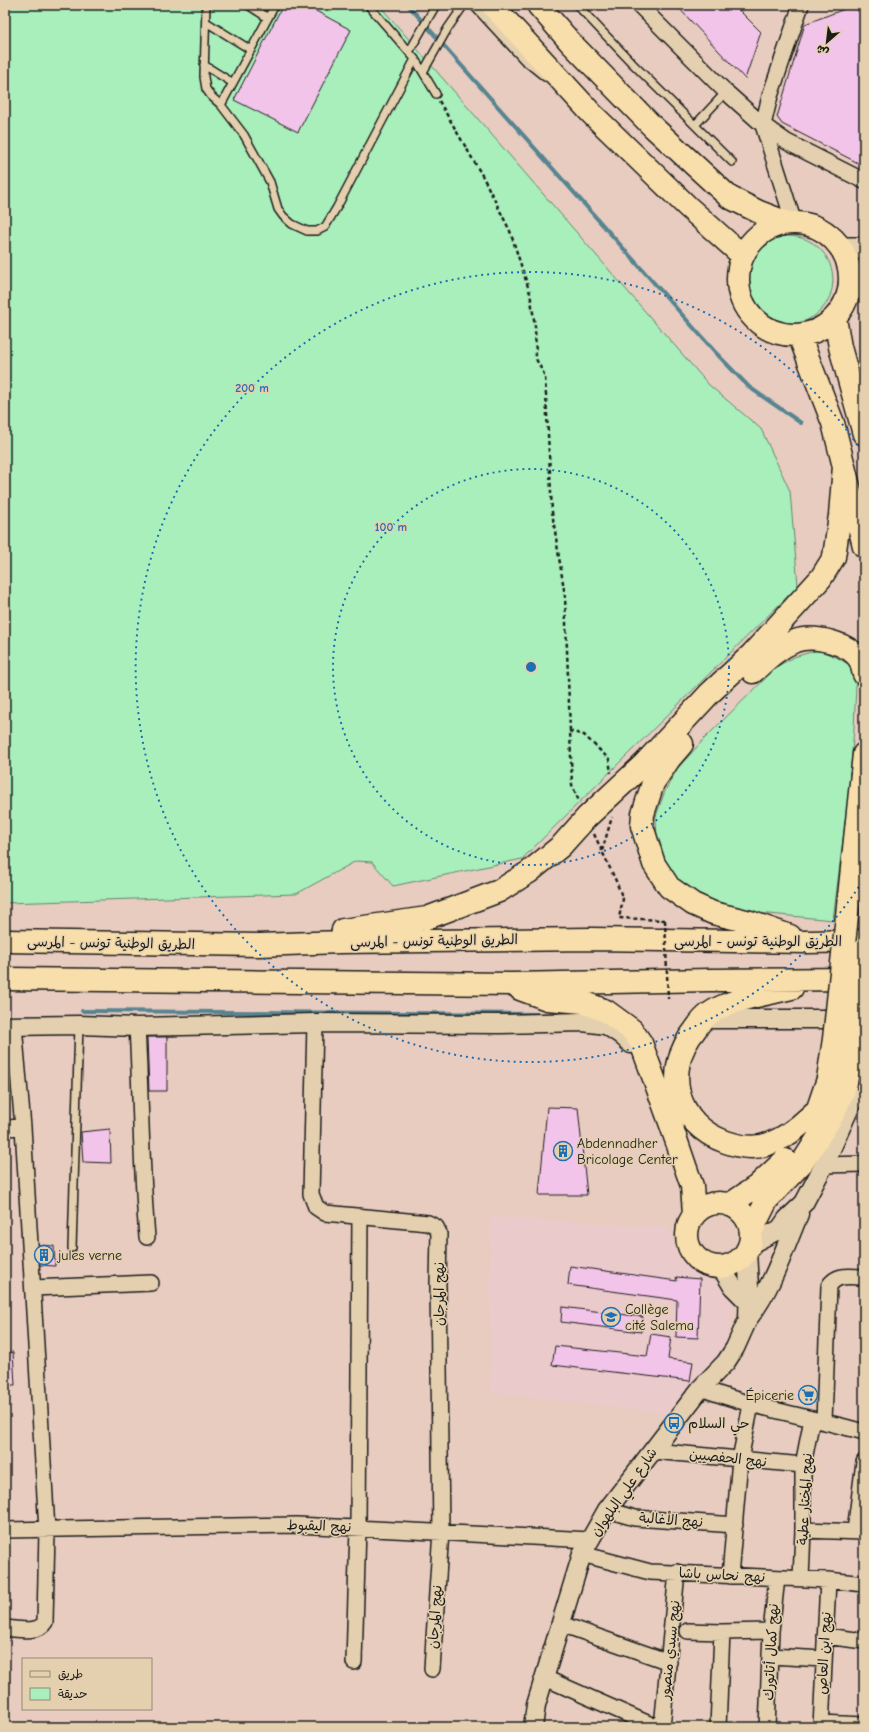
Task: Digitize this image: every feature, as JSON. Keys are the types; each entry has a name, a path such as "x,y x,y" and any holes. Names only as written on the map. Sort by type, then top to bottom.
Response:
{"highway":[{"path":"492,5 592,114 688,207 743,256"},
{"path":"538,5 571,43 653,127 729,197 759,212 791,223 805,224 820,230 834,239 847,259 850,272 850,285 856,292 835,318 824,327 812,332 798,335 773,331 762,325 752,316 745,306 740,294 738,281 739,268 743,256 750,244 761,234 774,227 791,223"},
{"path":"835,318 840,347 864,434"},
{"path":"798,335 833,423 864,546"},
{"path":"258,945 310,934 392,924 427,918 498,891 530,872 561,846 587,817 644,764 710,693 752,654 821,578 834,557 844,466"},
{"path":"807,942 750,922 713,913 679,896 669,887 654,864 642,826 643,814 653,783 670,758 726,696 782,647 803,639 813,639 836,643 852,652 861,662 864,674"},
{"path":"749,1243 747,1221 740,1211 729,1205 716,1203 704,1207 694,1214 688,1225 687,1238 690,1250 698,1260 709,1266 722,1267 732,1265 740,1259 749,1243 767,1200 802,1163 834,1112 836,1083 834,1039 863,764"},
{"name":"الطريق الوطنية تونس - المرسى","path":"5,941 258,945 340,942 591,939 807,942 864,941"},
{"path":"821,980 723,1005 702,1019 688,1037 681,1051 678,1064 677,1091 683,1105 698,1126 713,1138 734,1145 750,1147 769,1144 786,1136 817,1110 836,1083 853,1050 864,948"},
{"path":"5,979 513,984 864,979"},
{"path":"513,984 523,991 547,999 583,1002 606,1011 632,1030 641,1043 692,1186 694,1214"},
{"path":"729,1205 757,1186 788,1157 814,1122 817,1110"}],"main road":[{"path":"841,248 864,248"}],"street":[{"path":"639,5 726,92 763,125 787,142 864,181"},
{"path":"791,223 763,125 770,96 801,5"},
{"path":"702,1019 864,1019"},
{"path":"5,1628 37,1629 42,1627 45,1622 47,1530 23,1127 9,1026 79,1024 137,1027 315,1023 507,1024 583,1022 596,1023 606,1026 621,1035 632,1045 650,1069"},
{"name":"نهج المرجان","path":"315,1023 311,1194 316,1207 325,1213 428,1223 436,1227 439,1233 440,1531 432,1669"},
{"path":"137,1027 147,1237"},
{"path":"748,1311 758,1305 768,1288 804,1203 824,1165 864,1076"},
{"path":"5,1128 23,1127"},
{"path":"824,1165 864,1164"},
{"path":"748,1311 749,1243 780,1229 787,1219 804,1203"},
{"path":"354,1662 358,1528 360,1216"},
{"path":"722,1267 748,1311"},
{"name":"نهج المختار عطية","path":"801,1579 803,1465 818,1420 829,1286 833,1279 841,1276 864,1277"},
{"path":"33,1288 151,1283"},
{"name":"شارع علي البلهوان","path":"533,1727 536,1705 586,1547 607,1510 701,1388 726,1362 735,1348 748,1311"},
{"path":"701,1388 751,1405 864,1432"},
{"path":"730,1576 740,1459 751,1405"},
{"name":"نهج الحفصيين","path":"653,1450 803,1465"},
{"path":"803,1530 860,1532 864,1462"},
{"name":"نهج الأغالبة","path":"607,1510 634,1518 735,1525"},
{"name":"نهج اليقبوط","path":"5,1530 297,1525 440,1531 586,1547"},
{"name":"نهج نحاس باشا","path":"586,1547 650,1572 677,1572 828,1580 864,1584"},
{"name":"نهج سيدي منصور","path":"662,1727 670,1662 677,1572"},
{"name":"نهج كمال أتاتورك","path":"767,1727 771,1632 777,1578"},
{"name":"نهج ابن العاص","path":"821,1725 828,1580"},
{"path":"561,1624 670,1662"},
{"path":"688,1631 771,1632"},
{"path":"718,1727 722,1632"},
{"path":"825,1636 864,1641"},
{"path":"770,1656 824,1659"},
{"path":"544,1678 636,1723 656,1727"},
{"path":"821,1725 864,1725"}],"lane":[{"path":"206,5 204,66 204,83 206,89 221,104 244,135 270,182 278,209 292,224 307,231 317,231 325,227 337,208 415,59"},
{"path":"248,5 268,18"},
{"path":"221,104 276,5"},
{"path":"368,5 410,52 436,94"},
{"path":"410,52 436,5"},
{"path":"423,72 432,54 464,5"},
{"path":"473,5 524,60 592,114"},
{"path":"577,5 632,63 732,162"},
{"path":"206,22 251,50"},
{"path":"204,66 233,82"},
{"path":"695,125 726,92"},
{"path":"72,1248 79,1024"}],"path":[{"path":"436,94 439,103 483,177 510,231 530,293 535,326 536,359 545,376 552,512 565,596 572,785 623,899 619,918 665,920 668,999"}],"shaded area":[{"name":"Collège cité Salema","path":"490,1217 667,1228 679,1260 721,1285 729,1296 732,1309 724,1352 674,1414 491,1392"}],"green space":[{"path":"5,5 379,5 709,385 761,429 790,491 798,586 522,859 393,886 372,862 356,861 296,894 5,903"},
{"path":"789,236 806,240 820,249 829,263 833,280 829,297 820,311 806,320 789,324 772,320 758,311 749,297 745,280 749,263 758,249 772,240"},
{"path":"818,650 836,657 850,665 856,686 848,800 833,920 748,912 713,903 692,892 672,875 663,856 657,839 656,816 665,791 677,769 705,738 778,666 794,657"}],"building":[{"path":"283,5 305,5 351,30 298,132 234,100"},
{"path":"676,5 734,5 761,32 745,79"},
{"path":"855,5 864,22 864,166 782,124 777,117 805,24"},
{"path":"147,1037 167,1037 167,1091 149,1091"},
{"name":"Abdennadher Bricolage Center","path":"547,1107 578,1108 587,1195 539,1195"},
{"path":"110,1129 111,1163 83,1162 81,1132"},
{"name":"jules verne","path":"39,1245 54,1246 55,1266 40,1265"},
{"path":"570,1266 677,1281 676,1277 700,1279 698,1338 676,1337 677,1300 568,1285"},
{"path":"562,1307 643,1317 641,1332 561,1322"},
{"path":"651,1334 671,1337 668,1359 693,1362 690,1381 552,1365 555,1346 647,1356"},
{"path":"13,1352 15,1385 5,1385 5,1353"}],"waterway":[{"path":"408,5 716,353 749,387 801,423"},
{"path":"82,1011 537,1014"}],"place":[{"name":"Abdennadher Bricolage Center","path":"563,1151"},
{"name":"jules verne","path":"44,1255"},
{"name":"Collège cité Salema","path":"611,1317"},
{"name":"Épicerie","path":"808,1395"},
{"name":"حي السلام","path":"674,1423"}]}
